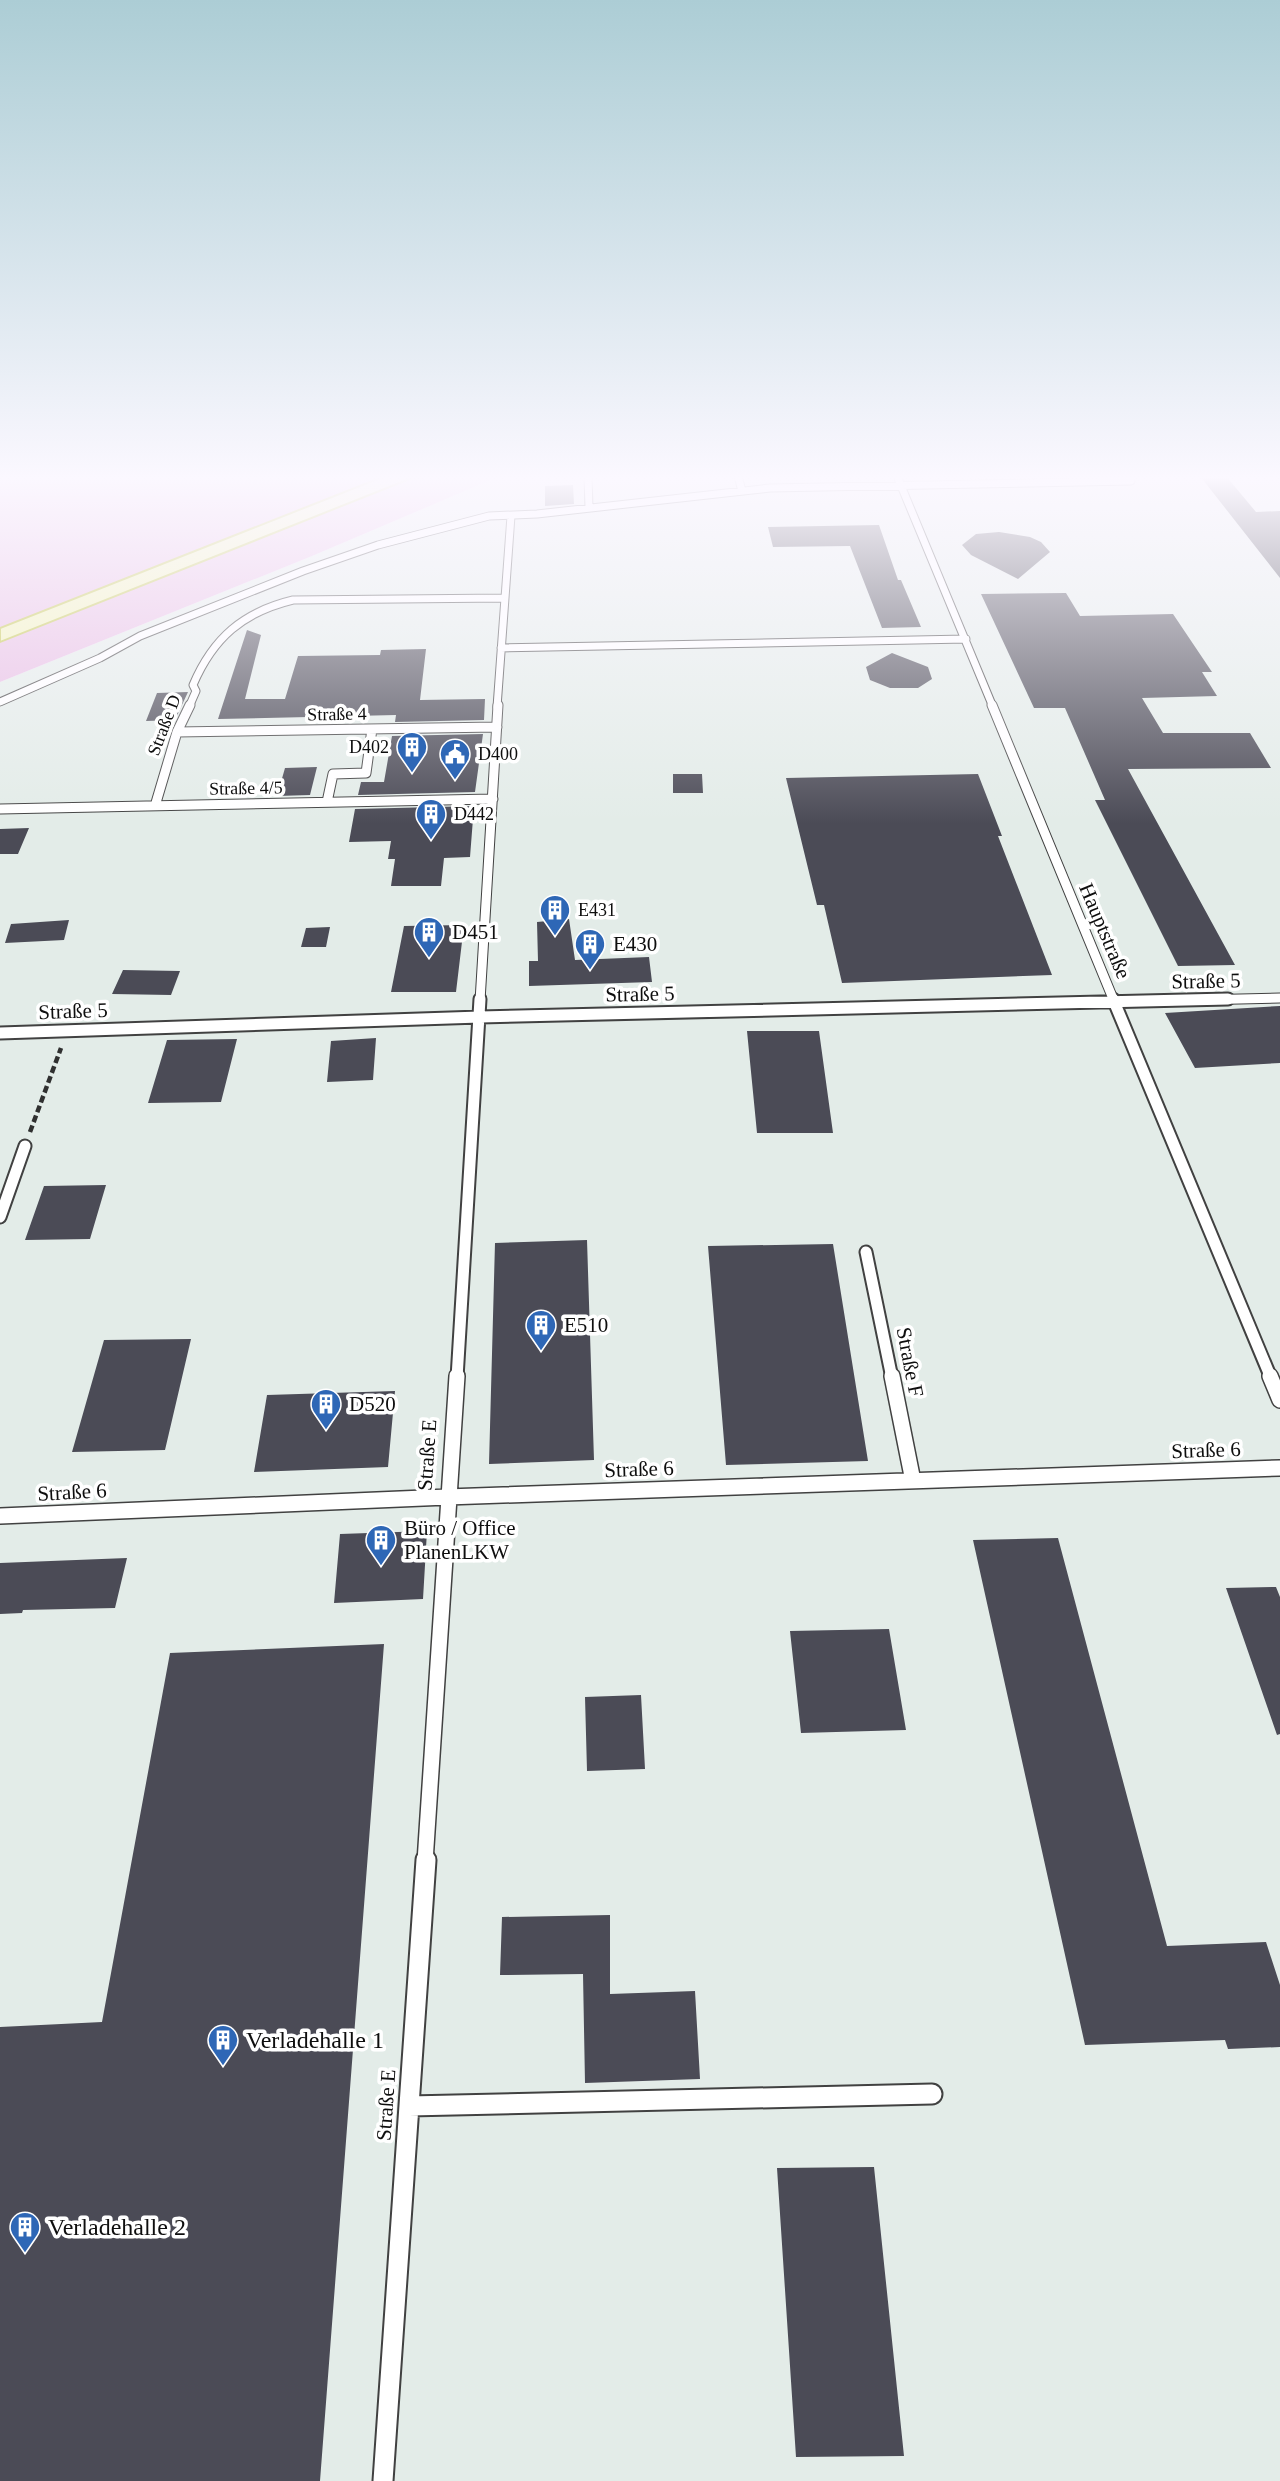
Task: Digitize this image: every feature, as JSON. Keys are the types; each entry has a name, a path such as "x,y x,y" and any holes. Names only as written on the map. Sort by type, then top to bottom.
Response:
{"lane":[{"path":"0,702 100,658 140,636 251,592"},
{"name":"Straße E","path":"383,2481 441,1635 447,1497 480,1017 505,592"},
{"name":"Hauptstraße","path":"946,592 1113,1003 1280,1400"},
{"name":"Straße D","path":"155,806 177,732 196,691 193,685 201,663 215,641 238,622 268,605 293,600 504,598"},
{"path":"501,648 966,639"},
{"name":"Straße 4","path":"177,732 497,727"},
{"path":"327,802 333,774 366,773 372,729"},
{"name":"Straße 4/5","path":"0,809 492,799"},
{"name":"Straße 5","path":"0,1033 480,1017 1280,998"},
{"path":"0,1217 25,1146"},
{"name":"Straße F","path":"866,1252 912,1481"},
{"name":"Straße 6","path":"0,1516 447,1497 1280,1468"},
{"path":"409,2106 932,2094"}],"path":[{"path":"25,1146 67,1031"}],"shaded area":[{"path":"0,592 223,592 0,682"},
{"path":"92,592 126,592 0,642 0,628"},
{"path":"223,592 1280,592 1280,2481 0,2481 0,682"}],"building":[{"path":"868,592 906,592 921,627 882,628"},
{"path":"1066,593 1080,616 1173,614 1212,672 1202,672 1217,696 1142,698 1163,733 1250,733 1271,768 1128,769 1235,965 1178,966 1095,800 1105,800 1065,708 1034,708 981,594"},
{"path":"247,630 261,635 245,699 285,699 298,656 380,655 381,650 426,649 420,700 485,699 484,720 395,722 396,715 218,719"},
{"path":"892,653 928,667 932,679 918,688 890,688 870,680 866,667"},
{"path":"188,692 175,720 146,721 157,693"},
{"path":"483,734 475,792 358,795 361,782 384,782 392,736"},
{"path":"317,767 310,795 277,796 285,768"},
{"path":"673,774 702,774 703,793 673,793"},
{"path":"978,774 1002,836 998,836 1052,975 842,983 824,905 817,905 786,778"},
{"path":"474,806 470,857 444,858 441,886 391,886 395,859 388,859 391,841 349,842 355,809"},
{"path":"29,828 18,854 0,854 0,829"},
{"name":"E430","path":"569,919 575,960 649,957 652,982 529,986 529,961 538,961 537,922"},
{"path":"69,920 64,940 5,943 11,924"},
{"name":"D451","path":"464,925 456,992 391,992 404,926"},
{"path":"330,927 326,947 301,947 306,928"},
{"path":"123,970 180,971 171,995 112,994"},
{"path":"1280,1006 1280,1063 1195,1068 1165,1013"},
{"path":"747,1031 819,1031 833,1133 757,1133"},
{"path":"376,1038 373,1080 327,1082 331,1041"},
{"path":"237,1039 221,1102 148,1103 167,1040"},
{"path":"106,1185 90,1239 25,1240 44,1186"},
{"name":"E510","path":"587,1240 594,1460 489,1464 495,1243"},
{"path":"833,1244 868,1461 726,1465 708,1246"},
{"path":"191,1339 165,1450 72,1452 104,1340"},
{"name":"D520","path":"395,1391 388,1467 254,1472 267,1395"},
{"name":"Büro / Office PlanenLKW","path":"427,1531 423,1599 334,1603 340,1534"},
{"path":"1058,1538 1167,1946 1266,1942 1280,1985 1280,2047 1228,2049 1225,2040 1085,2045 973,1540"},
{"path":"127,1558 115,1608 23,1610 22,1613 0,1614 0,1563"},
{"path":"1276,1587 1280,1597 1280,1734 1277,1735 1226,1588"},
{"path":"889,1629 906,1730 801,1733 790,1631"},
{"name":"Verladehalle 1","path":"384,1644 320,2481 0,2481 0,2027 102,2022 170,1653"},
{"path":"641,1695 645,1769 587,1771 585,1697"},
{"path":"610,1915 610,1994 695,1991 700,2079 585,2083 583,1974 500,1975 502,1917"},
{"path":"874,2167 904,2456 796,2457 777,2168"}],"place":[{"name":"D402","path":"412,774"},
{"name":"D400","path":"455,781"},
{"name":"D442","path":"431,841"},
{"name":"E431","path":"555,937"},
{"name":"D451","path":"429,959"},
{"name":"E430","path":"590,971"},
{"name":"E510","path":"541,1352"},
{"name":"D520","path":"326,1431"},
{"name":"Büro / Office PlanenLKW","path":"381,1567"},
{"name":"Verladehalle 1","path":"223,2067"},
{"name":"Verladehalle 2","path":"25,2254"}]}
